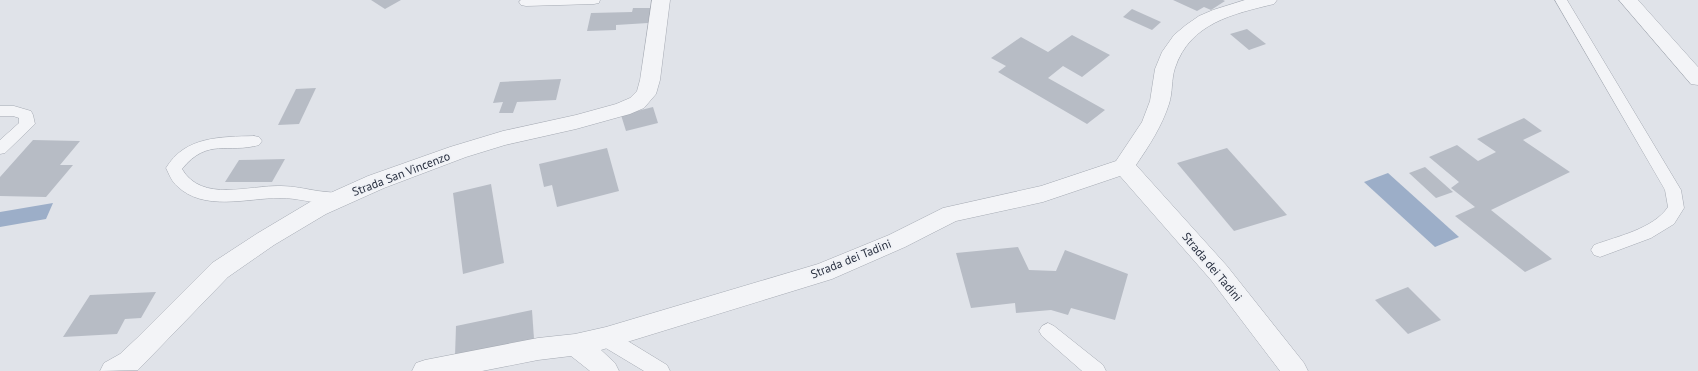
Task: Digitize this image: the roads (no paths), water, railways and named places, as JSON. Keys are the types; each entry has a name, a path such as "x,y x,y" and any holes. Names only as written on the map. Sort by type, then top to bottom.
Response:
{"street":[{"name":"Strada San Vincenzo","path":"113,371 129,362 146,346 220,270 266,239 336,199 376,182 503,138 623,110 637,103 646,94 650,80 661,0"},
{"path":"1124,166 1145,138 1160,104 1165,69 1180,39 1194,26 1212,16 1268,0"},
{"path":"1628,0 1698,79"},
{"name":"Strada dei Tadini","path":"425,371 538,349 575,345 606,338 824,272 897,240 951,214 1044,194 1124,166 1219,273 1295,371"},
{"path":"575,345 597,361 606,371"}],"lane":[{"path":"526,2 594,0"},
{"path":"1561,0 1673,190 1676,208 1668,220 1645,233 1600,250"},
{"path":"0,111 14,111 26,115 27,124 0,148"},
{"path":"254,141 213,142 196,147 182,157 174,168 177,177 188,187 200,194 249,195 280,192 313,198 336,199"},
{"path":"1048,331 1096,371"},
{"path":"606,338 660,371"}],"water":[{"path":"1388,173 1459,237 1435,247 1364,182"},
{"path":"53,203 46,219 0,227 0,212"}]}
